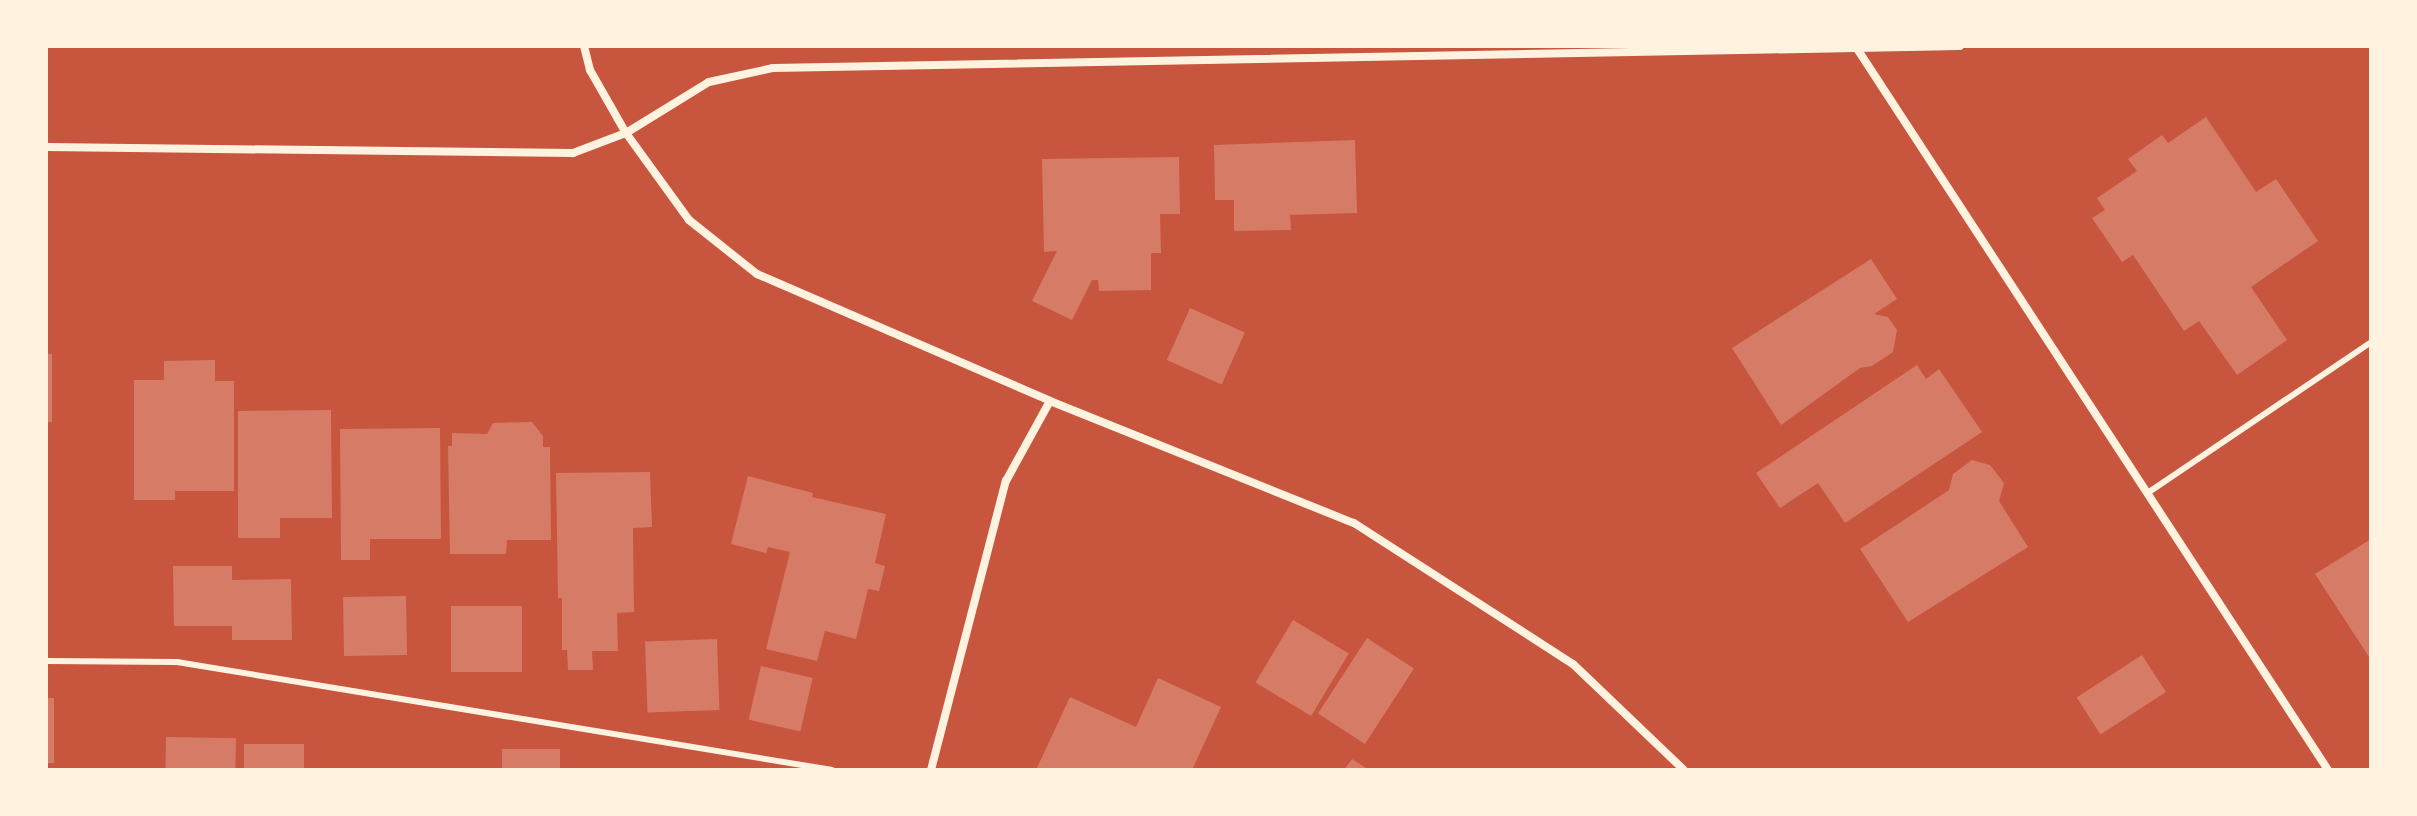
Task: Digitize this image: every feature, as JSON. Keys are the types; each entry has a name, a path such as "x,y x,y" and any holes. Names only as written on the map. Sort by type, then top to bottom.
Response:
{"street":[{"path":"584,46 590,70 626,133 689,220 757,274 1050,401 1354,523 1573,664 1684,770"},
{"path":"46,147 573,153 626,133 709,82 773,68 1960,46"},
{"path":"1856,47 2328,770"},
{"path":"931,770 1006,481 1050,401"}],"lane":[{"path":"2149,492 2371,342"},
{"path":"46,661 177,662 832,770"}],"building":[{"path":"2206,117 2256,192 2276,179 2318,241 2251,287 2287,340 2237,375 2199,321 2184,331 2133,255 2122,262 2092,218 2105,210 2097,198 2137,171 2128,159 2162,135 2168,143"},
{"path":"1355,140 1357,213 1290,215 1291,230 1234,231 1234,200 1215,200 1214,145"},
{"path":"1179,157 1180,214 1160,214 1161,253 1151,253 1151,290 1099,291 1098,280 1092,280 1072,320 1032,301 1057,251 1044,252 1042,159"},
{"path":"1871,259 1897,299 1874,314 1888,317 1897,330 1893,352 1872,366 1860,368 1781,425 1732,348"},
{"path":"1190,308 1245,332 1222,384 1167,360"},
{"path":"46,354 52,354 52,422 46,422"},
{"path":"215,360 215,381 234,381 234,491 175,491 175,500 134,500 134,380 164,380 164,361"},
{"path":"1917,365 1926,379 1939,369 1982,432 1845,523 1818,483 1780,508 1756,473"},
{"path":"331,410 332,518 280,518 280,538 238,538 238,411"},
{"path":"532,422 543,436 543,447 550,447 551,540 507,540 506,554 450,554 448,446 452,446 452,433 487,434 493,423"},
{"path":"440,428 441,539 370,539 370,560 341,560 340,429"},
{"path":"1972,460 1990,465 2004,483 1999,501 2028,547 1908,622 1860,549 1949,490 1953,474"},
{"path":"650,472 652,527 633,528 634,612 617,613 618,651 592,651 593,670 568,670 567,650 562,650 562,598 558,598 556,473"},
{"path":"748,476 813,493 812,497 886,514 875,563 885,566 879,591 868,589 856,639 825,631 817,661 766,649 790,552 768,547 766,553 731,544"},
{"path":"2371,539 2371,660 2315,574"},
{"path":"173,566 232,566 232,580 291,579 292,640 232,640 232,626 174,626"},
{"path":"406,596 407,655 344,656 343,597"},
{"path":"451,606 522,606 522,672 451,672"},
{"path":"1293,620 1349,653 1311,716 1255,683"},
{"path":"1367,638 1414,668 1365,744 1318,713"},
{"path":"717,639 719,710 648,712 645,642"},
{"path":"2142,655 2166,692 2101,734 2077,697"},
{"path":"761,666 813,678 800,732 749,720"},
{"path":"1158,678 1221,707 1192,770 1036,770 1070,697 1136,727"},
{"path":"46,698 54,698 54,763 46,763"},
{"path":"166,737 236,738 235,770 165,770"},
{"path":"244,744 304,744 304,770 244,770"},
{"path":"502,749 560,749 560,770 502,770"},
{"path":"1352,759 1369,770 1344,770"}]}
